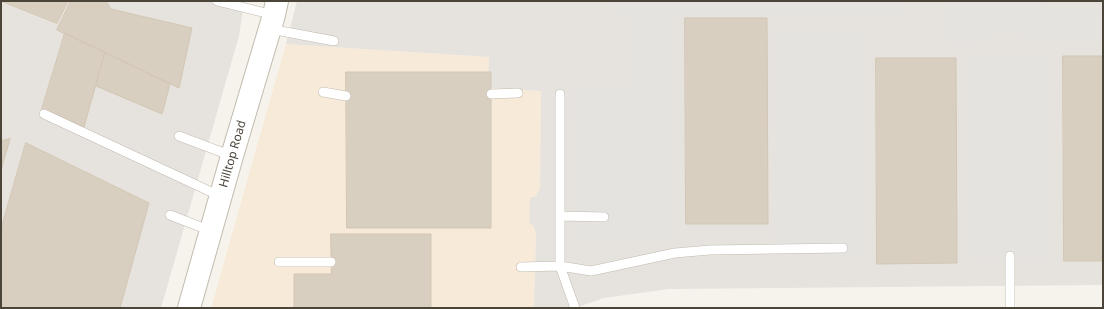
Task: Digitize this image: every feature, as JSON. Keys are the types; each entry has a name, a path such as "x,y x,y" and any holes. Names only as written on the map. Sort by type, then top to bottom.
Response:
{"street":[{"name":"Hilltop Road","path":"189,308 274,15"}],"lane":[{"path":"217,2 274,15 334,40"},
{"path":"323,92 346,96"},
{"path":"491,94 518,93"},
{"path":"560,94 560,266 575,308"},
{"path":"44,114 221,196"},
{"path":"179,136 232,156"},
{"path":"170,215 211,231"},
{"path":"561,216 604,217"},
{"path":"521,267 560,266 591,271 674,253 717,250 843,248"},
{"path":"1010,256 1010,308"},
{"path":"279,262 331,262"}],"shaded area":[{"path":"1,1 244,1 239,36 161,308 1,308"},
{"path":"297,1 1103,1 1103,285 669,289 604,298 575,308 534,308 536,234 534,227 529,222 530,198 536,196 540,188 541,91 488,88 489,57 286,44"},
{"path":"614,1 902,1 902,16 614,13"},
{"path":"948,1 1042,1 1043,11 1103,13 1103,40 1023,41 1021,29 1018,26 1013,28 1012,32 995,28 990,29 990,41 949,43"},
{"path":"634,17 672,18 673,237 576,238 574,88 637,90"},
{"path":"774,33 862,33 862,257 774,257"},
{"path":"286,44 489,57 489,88 541,91 540,188 538,194 533,197 529,222 534,227 536,234 534,308 211,308"},
{"path":"970,56 1048,56 1048,258 970,258"}],"building":[{"path":"1,1 68,1 57,23"},
{"path":"71,1 106,1 111,9 192,28 179,88 57,30"},
{"path":"685,18 767,18 768,224 686,224"},
{"path":"65,33 105,52 84,127 42,109"},
{"path":"105,52 170,84 162,114 96,86"},
{"path":"1063,56 1103,56 1103,261 1064,261"},
{"path":"876,58 956,58 957,263 877,264"},
{"path":"346,72 491,72 491,228 347,228"},
{"path":"10,139 1,170 1,141"},
{"path":"26,143 149,203 120,308 1,308 1,229"},
{"path":"331,234 431,234 431,308 294,308 294,274 331,274"}]}
